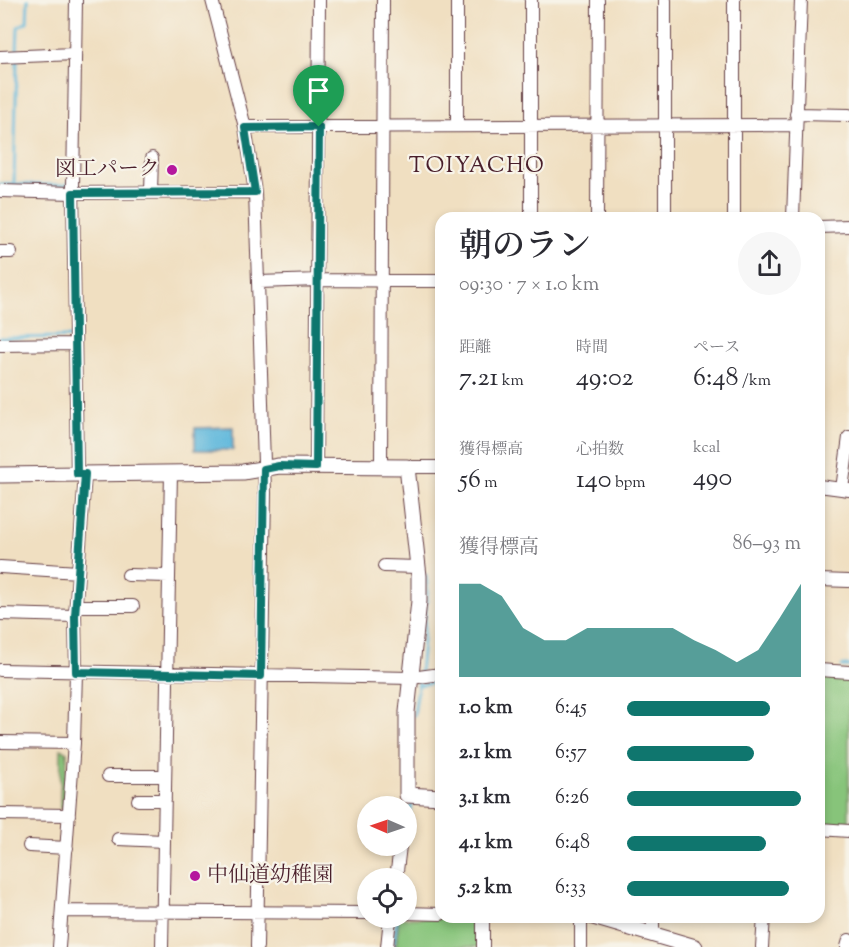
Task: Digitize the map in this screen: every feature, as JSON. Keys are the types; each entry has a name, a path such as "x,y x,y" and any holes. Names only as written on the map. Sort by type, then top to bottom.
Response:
{"main road":[{"path":"0,475 243,472 279,466 407,467 418,567 419,601 416,678 407,712 409,796"},
{"path":"417,798 435,797"},
{"path":"613,923 653,935 672,944 695,947"}],"street":[{"path":"59,947 63,848 69,815 74,743 75,611 81,474 75,344 73,193 72,54 76,0"},
{"path":"212,0 245,128 255,192 264,469 257,947"},
{"path":"316,467 319,0"},
{"path":"381,467 383,0"},
{"path":"457,0 457,126"},
{"path":"531,0 531,212"},
{"path":"597,212 598,0"},
{"path":"665,0 665,212"},
{"path":"734,0 734,212"},
{"path":"793,212 801,0"},
{"path":"0,57 72,54"},
{"path":"245,128 734,125 849,115"},
{"path":"151,192 152,158"},
{"path":"0,191 255,192"},
{"path":"825,227 849,226"},
{"path":"259,282 435,281"},
{"path":"0,345 75,344"},
{"path":"825,487 846,490 849,437"},
{"path":"407,467 435,467"},
{"path":"162,947 171,472"},
{"path":"384,566 418,567"},
{"path":"0,567 78,572"},
{"path":"128,575 169,576"},
{"path":"825,580 849,581"},
{"path":"0,614 133,606"},
{"path":"0,670 416,678 435,675"},
{"path":"825,670 849,672"},
{"path":"0,742 74,743"},
{"path":"108,776 165,776"},
{"path":"138,800 165,800"},
{"path":"0,814 69,815"},
{"path":"825,829 849,831"},
{"path":"118,839 164,841"},
{"path":"29,846 63,848"},
{"path":"62,911 357,913"},
{"path":"417,913 435,914"},
{"path":"483,923 483,947"},
{"path":"581,923 581,947"},
{"path":"653,923 653,935"},
{"path":"762,947 764,923"},
{"path":"387,947 389,928"},
{"path":"847,947 849,940"}],"green space":[{"path":"825,673 849,675 849,826 825,824"},
{"path":"61,749 67,752 63,808 60,808"},
{"path":"417,918 435,918 435,923 478,923 478,947 396,947 398,928 417,928"}],"water":[{"path":"233,427 233,450 195,450 195,428"}],"waterway":[{"path":"17,53 18,27 27,22 28,0"},
{"path":"14,184 17,60"},
{"path":"0,184 68,185 68,183"},
{"path":"0,338 70,337"},
{"path":"83,440 83,454 86,460"},
{"path":"420,673 428,589 426,575"},
{"path":"842,666 849,666"},
{"path":"414,715 419,680"},
{"path":"419,685 435,682"},
{"path":"393,947 396,928"}],"place":[{"name":"図工パーク","path":"172,170"},
{"name":"中仙道幼稚園","path":"195,876"}],"district":[{"name":"TOIYACHO","path":"477,167"}],"route":[{"path":"319,127 316,467 279,466 264,469 261,676 76,672 75,616 85,474 77,474 73,193 255,192 245,128 319,127"}]}
